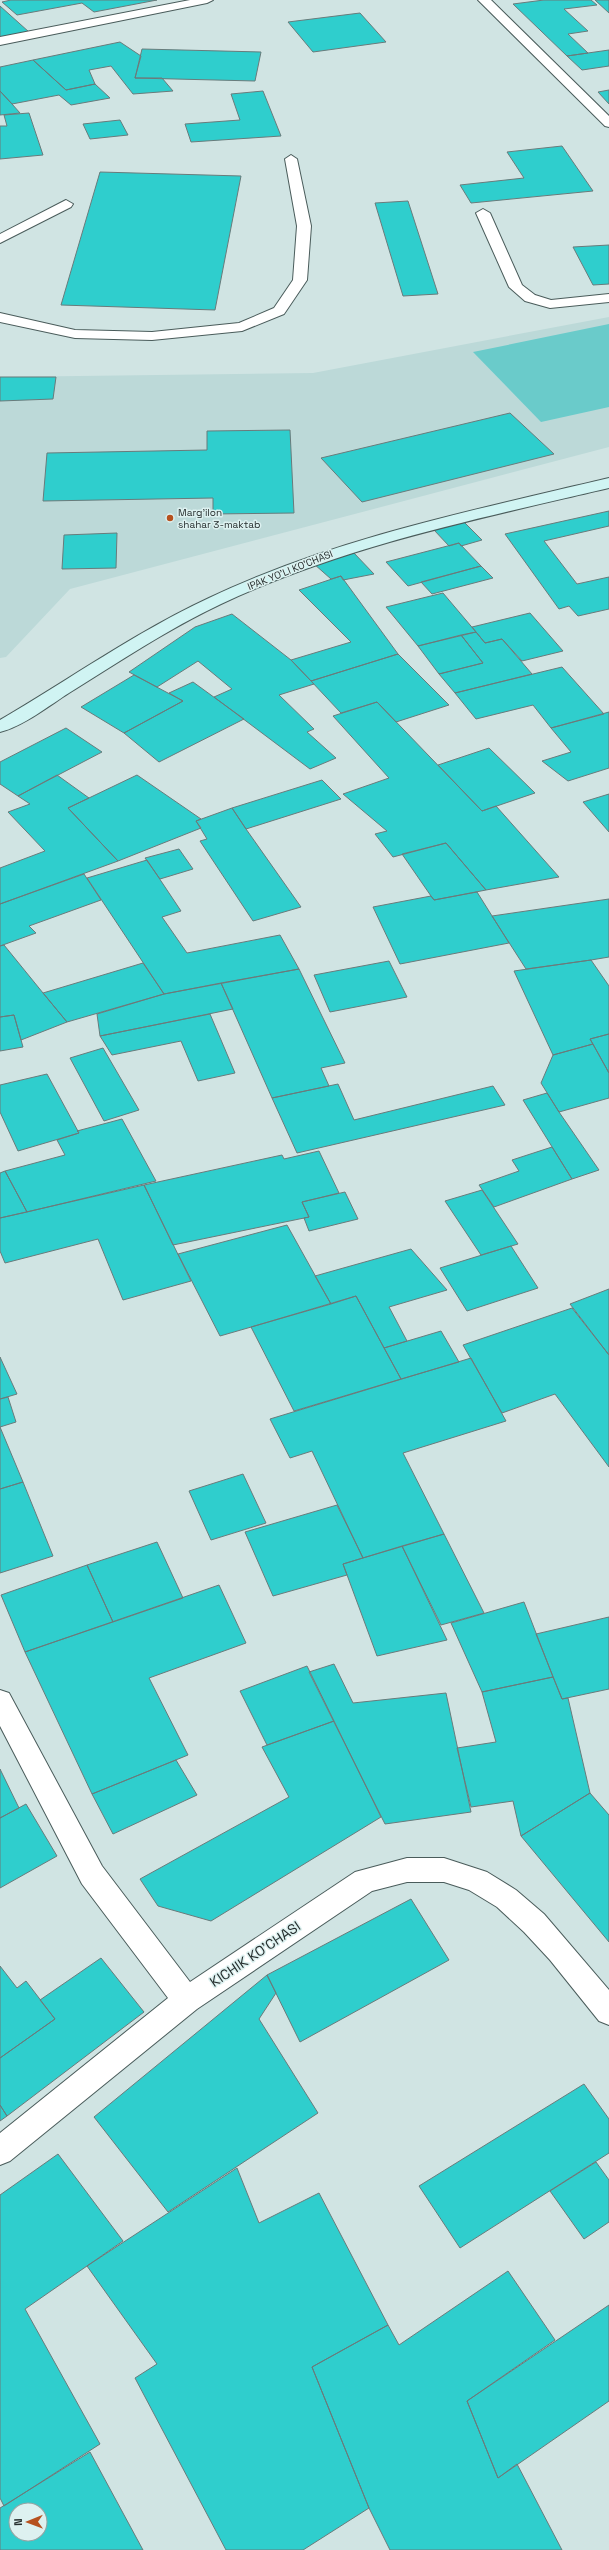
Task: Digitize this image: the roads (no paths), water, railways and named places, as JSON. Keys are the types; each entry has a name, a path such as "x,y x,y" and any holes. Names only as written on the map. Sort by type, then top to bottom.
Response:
{"street":[{"path":"0,41 207,0"},
{"path":"484,0 609,123"},
{"path":"0,317 15,322 75,334 152,336 242,327 279,311 300,280 304,226 291,159"},
{"path":"0,239 66,204"},
{"path":"483,213 516,287 530,298 550,304 609,298"},
{"name":"IPAK YO'LI KO'CHASI","path":"0,727 171,623 270,577 328,554 400,532 609,483"},
{"path":"0,1701 92,1875 187,2000"},
{"name":"KICHIK KO'CHASI","path":"0,2151 187,2000 365,1881 390,1871 416,1867 440,1868 469,1876 501,1893 531,1918 609,2012"}],"place":[{"name":"Marg'ilon shahar 3-maktab","path":"170,518"}]}
